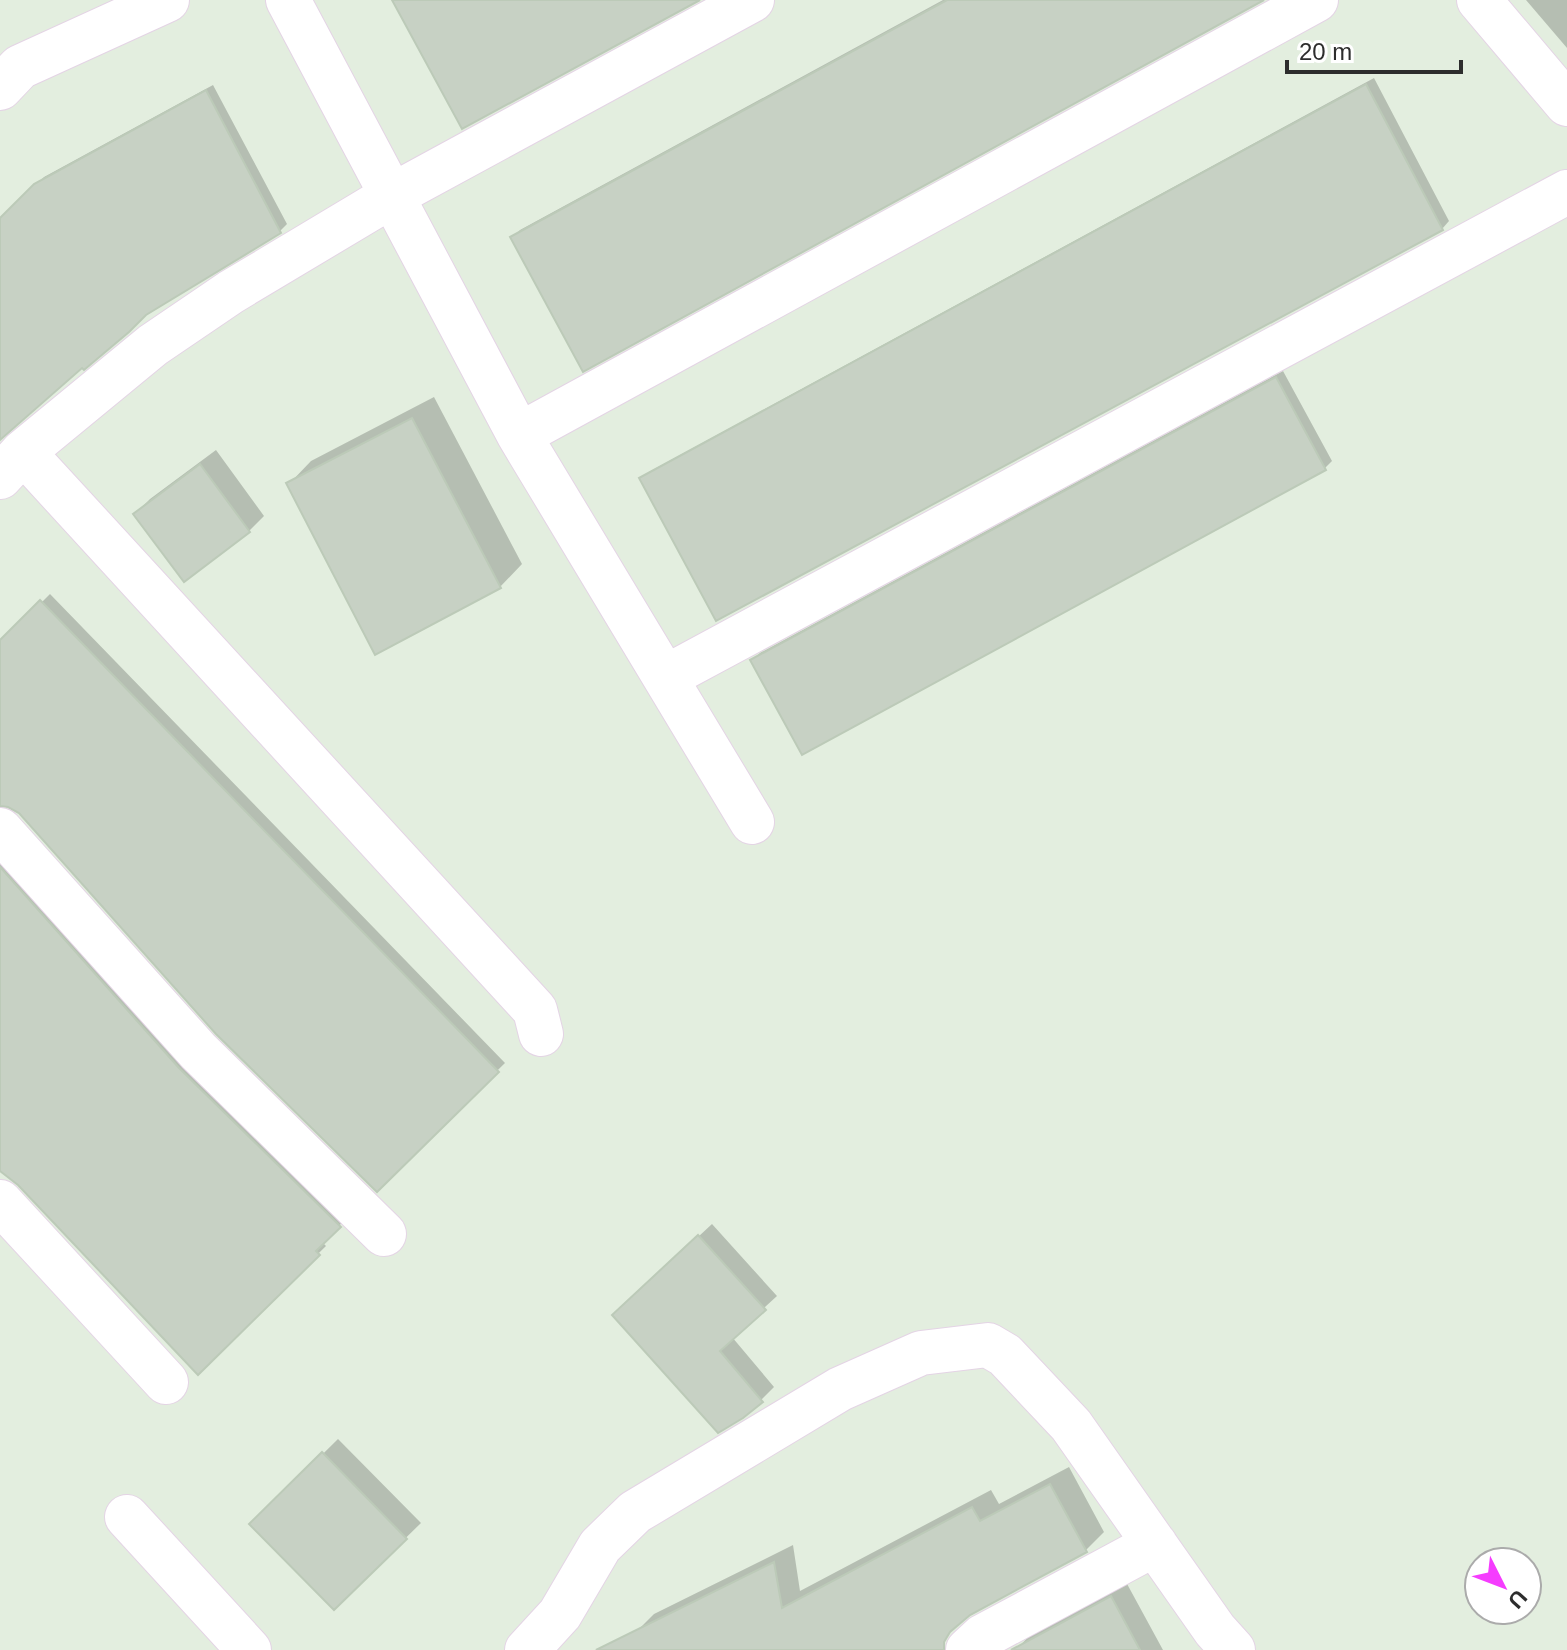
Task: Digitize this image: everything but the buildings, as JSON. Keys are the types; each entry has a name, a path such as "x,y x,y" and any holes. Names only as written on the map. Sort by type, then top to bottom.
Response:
{"street":[{"path":"7,67 167,0"},
{"path":"288,0 519,435 752,822"},
{"path":"541,1034 535,1010 12,464 153,345 231,292 393,195 752,0"},
{"path":"519,435 1316,0"},
{"path":"1479,0 1567,104"},
{"path":"666,677 1567,192"},
{"path":"0,830 198,1051 384,1234"},
{"path":"0,1202 166,1382"},
{"path":"527,1650 560,1614 600,1546 635,1512 840,1389 921,1353 988,1345 1005,1355 1071,1425 1215,1630 1233,1650"},
{"path":"127,1517 249,1650"},
{"path":"968,1650 982,1637 1155,1544"}]}
